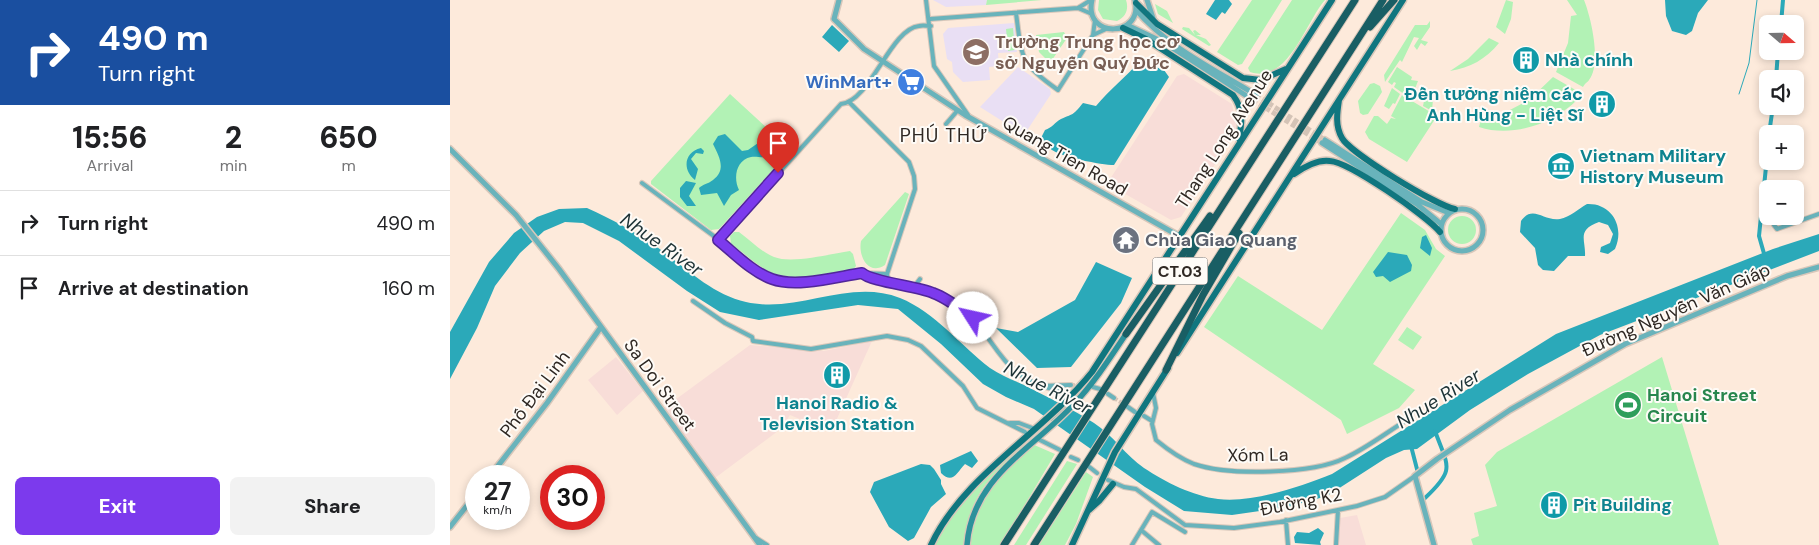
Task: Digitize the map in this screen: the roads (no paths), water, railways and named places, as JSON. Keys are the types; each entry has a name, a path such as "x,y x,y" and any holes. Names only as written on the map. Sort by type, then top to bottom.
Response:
{"highway":[{"path":"1293,95 1304,72 1349,0"},
{"name":"CT.03","path":"1004,545 1354,0"},
{"name":"CT.03","path":"1034,545 1383,0"},
{"path":"1328,86 1347,62 1365,32 1394,0"},
{"path":"1126,334 1272,128"},
{"path":"1166,370 1203,295 1272,179 1285,153"}],"main road":[{"name":"Thang Long Avenue","path":"931,545 942,522 960,499 1036,430 1046,426 1092,372 1332,0"},
{"path":"1072,545 1108,464 1121,441 1403,0"},
{"path":"1135,4 1157,24 1243,78 1261,80 1287,68"},
{"path":"1125,26 1233,95 1241,107 1242,115 1239,144"},
{"path":"1340,97 1338,127 1342,138 1348,146 1452,211"},
{"path":"1293,174 1321,161 1338,162 1441,228"},
{"path":"967,545 969,528 977,504 993,480 1046,426 1073,405 1096,380 1126,334 1147,288"},
{"path":"1087,511 1099,501 1111,482"}],"street":[{"name":"Quang Tien Road","path":"838,0 834,19 864,49 969,117 1179,236"},
{"path":"926,0 931,26 934,66 969,117"},
{"path":"930,20 1078,8 1091,0 1092,14 1095,20 1106,29"},
{"path":"1147,0 1150,14 1157,24"},
{"path":"1125,26 1135,4"},
{"path":"1093,35 1106,29 1125,26 1163,42 1255,97 1147,24 1135,4"},
{"path":"1078,8 1092,14"},
{"path":"1016,13 1024,61 1032,72 1058,90 1093,35 1095,20"},
{"path":"718,240 841,104 849,102 872,78 882,60 906,33 918,26 931,26"},
{"path":"849,102 909,162 914,176 915,190 887,274 888,280"},
{"path":"946,124 958,110"},
{"path":"1324,141 1422,202 1452,211 1469,209 1480,218 1483,224 1482,239 1472,249 1458,251 1446,244 1441,228 1418,204 1324,141"},
{"name":"Sa Doi Street","path":"450,150 516,215 588,308 733,511 760,545"},
{"path":"642,183 766,276 779,281 799,282 862,273 887,274"},
{"path":"1441,228 1452,211"},
{"path":"1804,219 1819,214"},
{"path":"1774,225 1777,228 1786,225"},
{"name":"Đường Nguyễn Văn Giáp","path":"1415,476 1518,404 1625,344 1787,276 1819,268"},
{"path":"862,273 866,277 888,280 934,293 973,318 1016,371 1042,386 1071,396"},
{"path":"918,288 917,283 920,279"},
{"path":"693,301 725,323 752,337 753,341 765,344 811,349 892,336 913,342 926,351 963,386 978,408 1025,432"},
{"name":"Phố Đại Linh","path":"498,465 601,327"},
{"path":"1042,386 1072,385"},
{"path":"1093,386 1100,389"},
{"name":"Xóm La","path":"1152,392 1156,408 1152,421 1156,440 1193,464 1219,470 1246,472 1306,468 1345,459 1407,420"},
{"path":"1108,394 1114,398"},
{"path":"1125,405 1135,412"},
{"path":"1144,416 1152,421"},
{"path":"1008,423 1020,423 1036,430"},
{"path":"1040,440 1060,450"},
{"path":"1071,456 1078,460"},
{"path":"1088,466 1097,473"},
{"path":"1415,476 1434,545"},
{"name":"Đường K2","path":"1111,482 1136,489 1185,525 1234,528 1338,510 1385,497 1415,476"},
{"path":"450,527 465,508"},
{"path":"1336,545 1338,510"},
{"path":"1132,545 1152,512 1185,532"},
{"path":"1286,520 1288,545"},
{"path":"1141,530 1159,545"},
{"path":"756,538 767,545"}],"water":[{"path":"1215,0 1229,0 1232,4 1225,14 1222,12 1216,20 1206,14"},
{"path":"1665,0 1708,0 1698,13 1692,31 1686,35 1672,31 1666,16"},
{"path":"832,25 849,41 839,52 822,37"},
{"path":"1140,61 1164,70 1169,77 1114,165 1091,162 1057,153 1041,138 1045,130 1074,113 1083,103 1096,106"},
{"path":"725,134 742,151 748,150 761,141 769,145 770,151 767,157 751,157 742,162 736,175 739,190 731,195 724,206 717,193 701,195 699,188 713,180 720,172 721,167 718,153 713,144 718,136"},
{"path":"701,148 704,151 703,154 696,153 691,159 698,169 695,180 688,171 687,162 691,153"},
{"path":"686,181 696,183 689,196 696,206 687,206 680,197 680,188"},
{"path":"1587,204 1603,208 1614,218 1618,233 1615,249 1608,254 1600,252 1601,247 1610,243 1613,234 1608,225 1599,222 1587,228 1585,232 1585,256 1568,256 1554,271 1543,270 1538,265 1535,248 1520,232 1521,221 1530,214 1554,219 1564,218"},
{"path":"587,208 649,241 699,279 721,293 746,302 785,304 862,292 881,293 900,298 913,304 936,320 994,371 1059,403 1094,423 1107,433 1131,458 1152,473 1179,488 1199,495 1232,500 1276,493 1332,474 1556,334 1773,249 1819,234 1819,251 1600,335 1528,374 1470,410 1417,449 1404,450 1386,458 1327,496 1288,507 1232,515 1184,511 1145,487 1034,409 1006,397 983,384 941,344 898,309 858,305 759,320 720,312 687,291 619,241 583,223 565,222 544,231 520,253 495,286 477,328 450,379 450,332 489,262 514,233 537,217 559,209"},
{"path":"1426,235 1432,248 1430,256 1420,248 1422,237"},
{"path":"1388,252 1407,255 1412,265 1411,271 1390,282 1383,276 1376,277 1373,272"},
{"path":"1096,262 1132,278 1121,303 1071,367 1037,368 996,328 1018,332 1075,300"},
{"path":"971,451 978,461 972,468 965,464 952,478 941,473 940,465"},
{"path":"921,464 930,465 934,469 941,480 946,494 931,507 914,538 908,541 889,527 870,492 874,482"},
{"path":"1318,528 1324,533 1320,542 1321,545 1295,543 1294,537 1297,532 1309,533"}],"waterway":[{"path":"1739,94 1749,63 1757,0"},
{"path":"1782,15 1783,0"},
{"path":"1777,60 1777,70"},
{"path":"1770,125 1772,115"},
{"path":"1765,257 1759,236 1766,170"},
{"path":"1425,498 1445,474 1446,460 1435,431"},
{"path":"1411,446 1418,473"}],"tunnel":[{"path":"1256,95 1325,140"},
{"path":"1253,100 1322,143"},
{"path":"1071,385 1091,386"},
{"path":"1114,398 1125,405"}],"place":[{"name":"Trường Trung học cơ sở Nguyễn Quý Đức","path":"976,52"},
{"name":"Nhà chính","path":"1526,60"},
{"name":"WinMart+","path":"911,82"},
{"name":"Đền tưởng niệm các Anh Hùng - Liệt Sĩ","path":"1602,104"},
{"name":"Vietnam Military History Museum","path":"1561,166"},
{"name":"Chùa Giao Quang","path":"1126,240"},
{"name":"Hanoi Radio & Television Station","path":"837,375"},
{"name":"Hanoi Street Circuit","path":"1628,405"},
{"name":"Pit Building","path":"1554,505"}],"district":[{"name":"PHÚ THỨ","path":"944,135"}],"water label":[{"name":"Nhue River","path":"662,244"},
{"name":"Nhue River","path":"1048,387"},
{"name":"Nhue River","path":"1438,398"}]}
